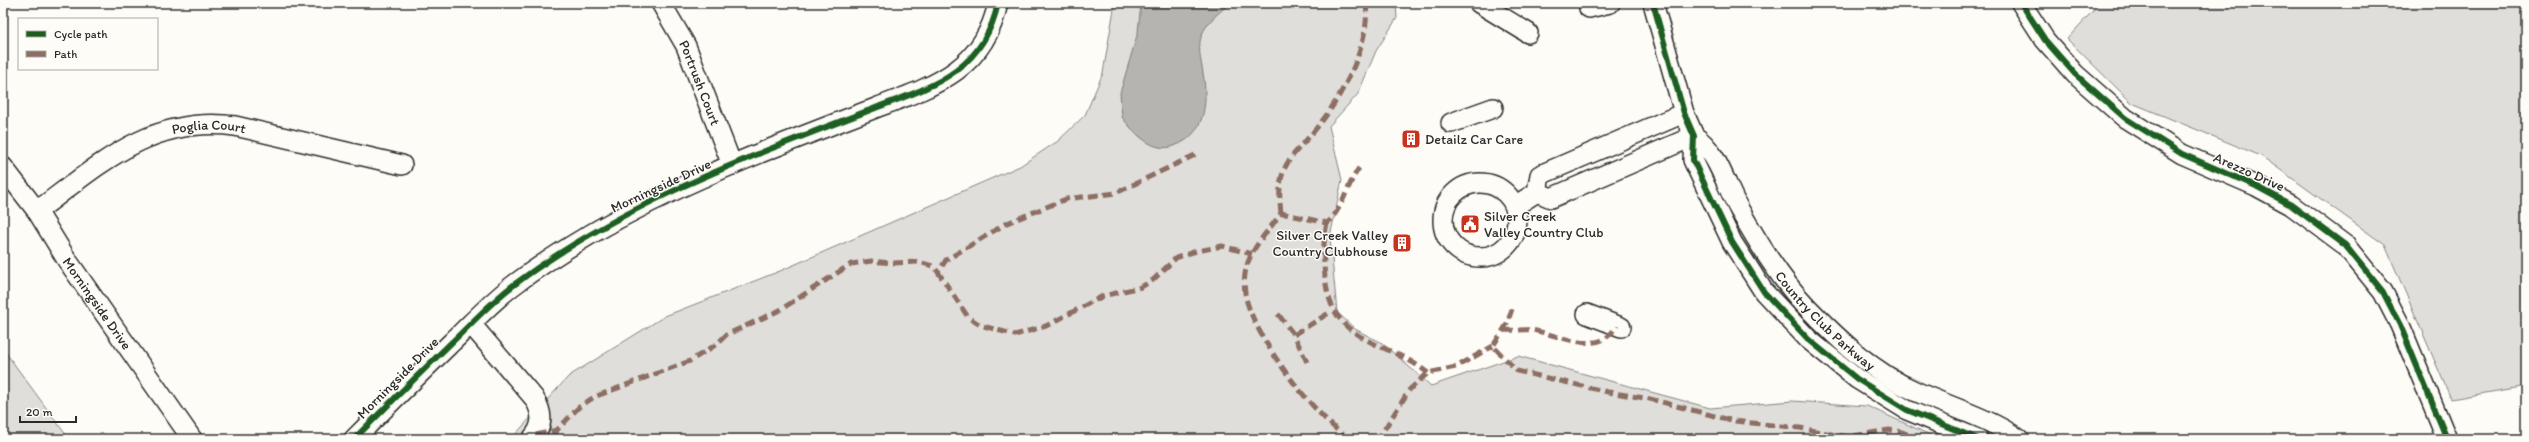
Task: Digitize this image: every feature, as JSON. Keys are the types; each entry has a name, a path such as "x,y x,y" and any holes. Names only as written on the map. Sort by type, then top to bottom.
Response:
{"street":[{"name":"Portrush Court","path":"661,3 686,46 732,165"},
{"name":"Morningside Drive","path":"354,439 471,324 515,284 631,211 732,165 916,94 947,79 960,69 980,46 993,19 998,3"},
{"path":"1479,3 1528,33"},
{"path":"1589,8 1610,3"},
{"name":"Country Club Parkway","path":"1653,3 1684,113 1694,136 1693,160 1720,218 1743,262 1778,308 1822,352 1868,387 1929,420 1973,437"},
{"name":"Arezzo Drive","path":"2021,3 2045,40 2075,74 2125,118 2182,154 2256,186 2291,205 2345,245 2383,292 2400,325 2446,439"},
{"path":"1451,123 1493,108"},
{"path":"1514,206 1537,192 1540,174 1684,113"},
{"name":"Poglia Court","path":"37,211 120,150 162,130 192,124 212,123 235,126 402,165"},
{"path":"1537,192 1551,198 1694,136"},
{"name":"Country Club Parkway","path":"1694,136 1709,148 1738,207 1765,254 1808,308 1859,355 1880,371 1915,391 1976,416 2019,439"},
{"path":"1573,161 1580,186"},
{"name":"Morningside Drive","path":"3,167 37,211 67,260 192,439"},
{"path":"1778,308 1794,292"},
{"path":"1587,314 1621,327"},
{"path":"471,324 534,398 542,410 539,429 532,439"},
{"path":"1973,437 1976,416"}],"shaded area":[{"path":"1115,3 1396,3 1397,18 1376,51 1358,94 1329,126 1342,180 1330,237 1337,312 1355,329 1382,343 1431,386 1518,356 1710,408 1792,401 1867,406 1939,439 511,439 569,376 665,316 780,271 1020,166 1058,141 1085,115 1103,73"},
{"path":"1141,3 1231,3 1211,21 1202,34 1200,54 1205,84 1205,95 1199,126 1185,141 1166,148 1159,147 1144,140 1122,117 1120,93 1138,32"},
{"path":"2100,3 2526,3 2526,386 2451,399 2385,245 2261,156 2132,103 2067,39"},
{"path":"3,349 6,353 69,439 3,439"}],"marked path":[{"path":"1281,213 1280,183 1283,172 1293,155 1328,113 1346,83 1360,51 1364,34 1366,3"},
{"path":"1195,155 1116,193 1066,199 1007,223 946,260 938,272 968,317 980,325 1015,335 1046,326 1103,296 1141,287 1153,280 1176,258 1193,252 1222,246 1252,254"},
{"path":"1349,439 1319,413 1286,373 1259,330 1250,310 1245,293 1244,281 1248,261 1256,246 1281,213 1327,223 1337,211 1359,168"},
{"path":"1327,223 1324,250 1325,277 1330,300 1338,316 1349,328 1363,338 1411,362 1428,373"},
{"path":"536,435 557,430 579,407 594,397 690,361 717,344 726,335 780,310 851,264 871,261 892,263 919,262 933,266 938,272"},
{"path":"1512,309 1507,324 1493,346 1517,371 1608,392 1650,399 1734,421 1800,428 1847,437 1889,430 1902,432 1919,439"},
{"path":"1307,362 1294,335 1332,311"},
{"path":"1278,314 1294,335"},
{"path":"1504,330 1531,330 1577,342 1589,343 1599,341 1609,336 1616,326"},
{"path":"1374,439 1380,436 1410,389 1428,373 1456,367 1493,346"},
{"path":"554,439 557,430"}],"cycle path":[{"path":"354,439 490,305 515,284 556,255 644,205 690,183 937,83 969,60 981,45 991,26 998,3"},
{"path":"1653,3 1684,113 1694,136 1693,160 1732,242 1764,292 1808,339 1857,379 1907,410 1978,439"},
{"path":"2021,3 2045,40 2075,74 2125,118 2182,154 2256,186 2291,205 2345,245 2383,292 2400,325 2447,439"}],"place":[{"name":"Detailz Car Care","path":"1411,139"},
{"name":"Silver Creek Valley Country Club","path":"1470,224"},
{"name":"Silver Creek Valley Country Clubhouse","path":"1402,243"}]}
